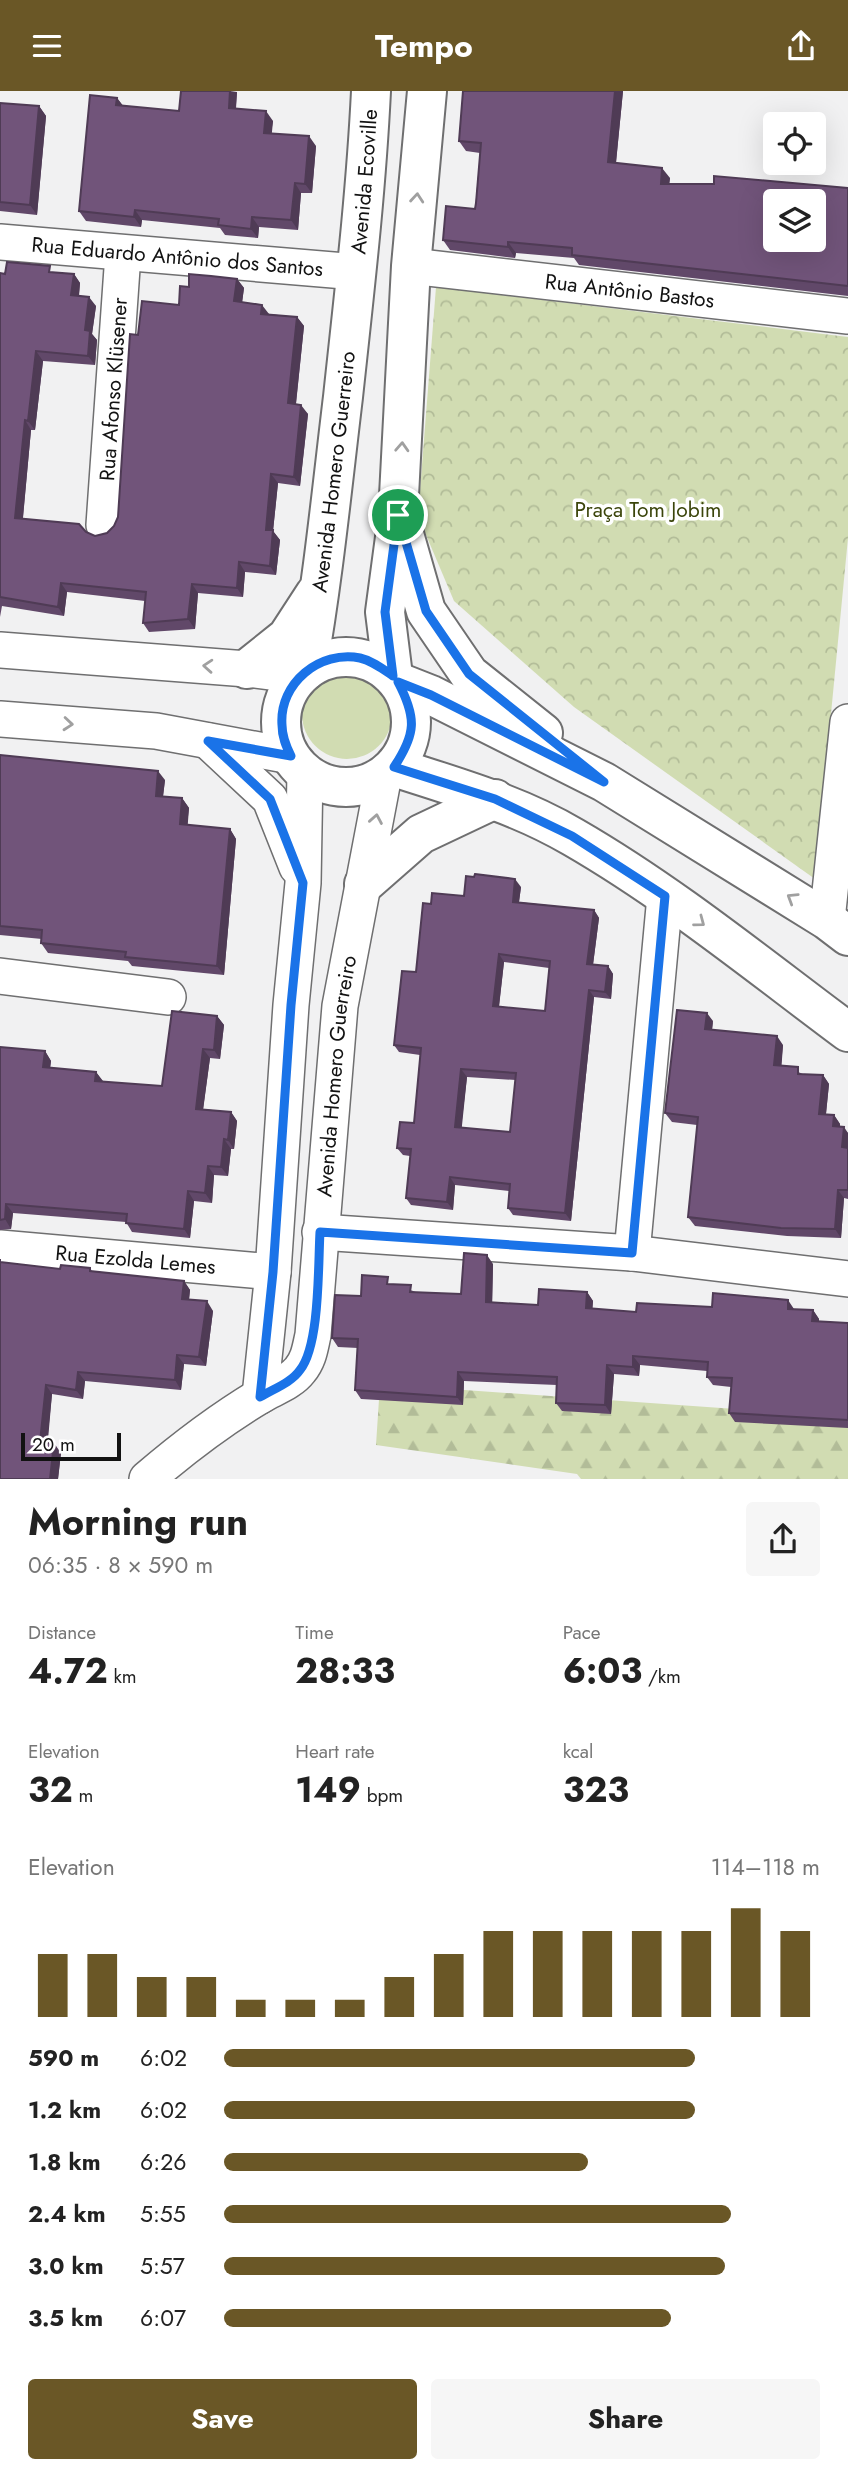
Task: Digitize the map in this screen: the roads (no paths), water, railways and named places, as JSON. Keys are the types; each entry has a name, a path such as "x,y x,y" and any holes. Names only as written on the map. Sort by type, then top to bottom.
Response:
{"street":[{"name":"Avenida Ecoville","path":"357,272 368,161 371,91"},
{"path":"0,719 156,731 208,741 298,764 323,782 344,787 365,784 389,771 407,748 412,726 409,702 396,679 385,612 398,515 411,266 427,91"},
{"name":"Rua Eduardo Antônio dos Santos","path":"0,242 357,272"},
{"name":"Rua Afonso Klüsener","path":"104,525 123,254"},
{"name":"Rua Antônio Bastos","path":"411,266 848,316"},
{"name":"Avenida Homero Guerreiro","path":"304,673 321,583 357,272"},
{"path":"398,515 426,611 469,674 604,782"},
{"path":"247,669 287,637 321,583"},
{"path":"0,650 304,673"},
{"path":"260,1397 273,1272 291,1005 303,883 298,764 284,740 281,723 283,705 290,690 304,673 323,661 342,657 361,659 378,665 396,679 604,782 838,928 848,722"},
{"path":"208,741 270,799 303,883"},
{"name":"Avenida Homero Guerreiro","path":"147,1479 260,1397 299,1373 308,1357 313,1335 340,1006 389,771"},
{"path":"389,771 495,799 572,836 665,896 848,1032"},
{"path":"364,884 421,834 495,799"},
{"path":"632,1253 665,896"},
{"path":"0,976 168,997"},
{"path":"320,1232 632,1253 848,1279"},
{"name":"Rua Ezolda Lemes","path":"0,1248 273,1272"}],"park label":[{"name":"Praça Tom Jobim","path":"648,510"}]}
